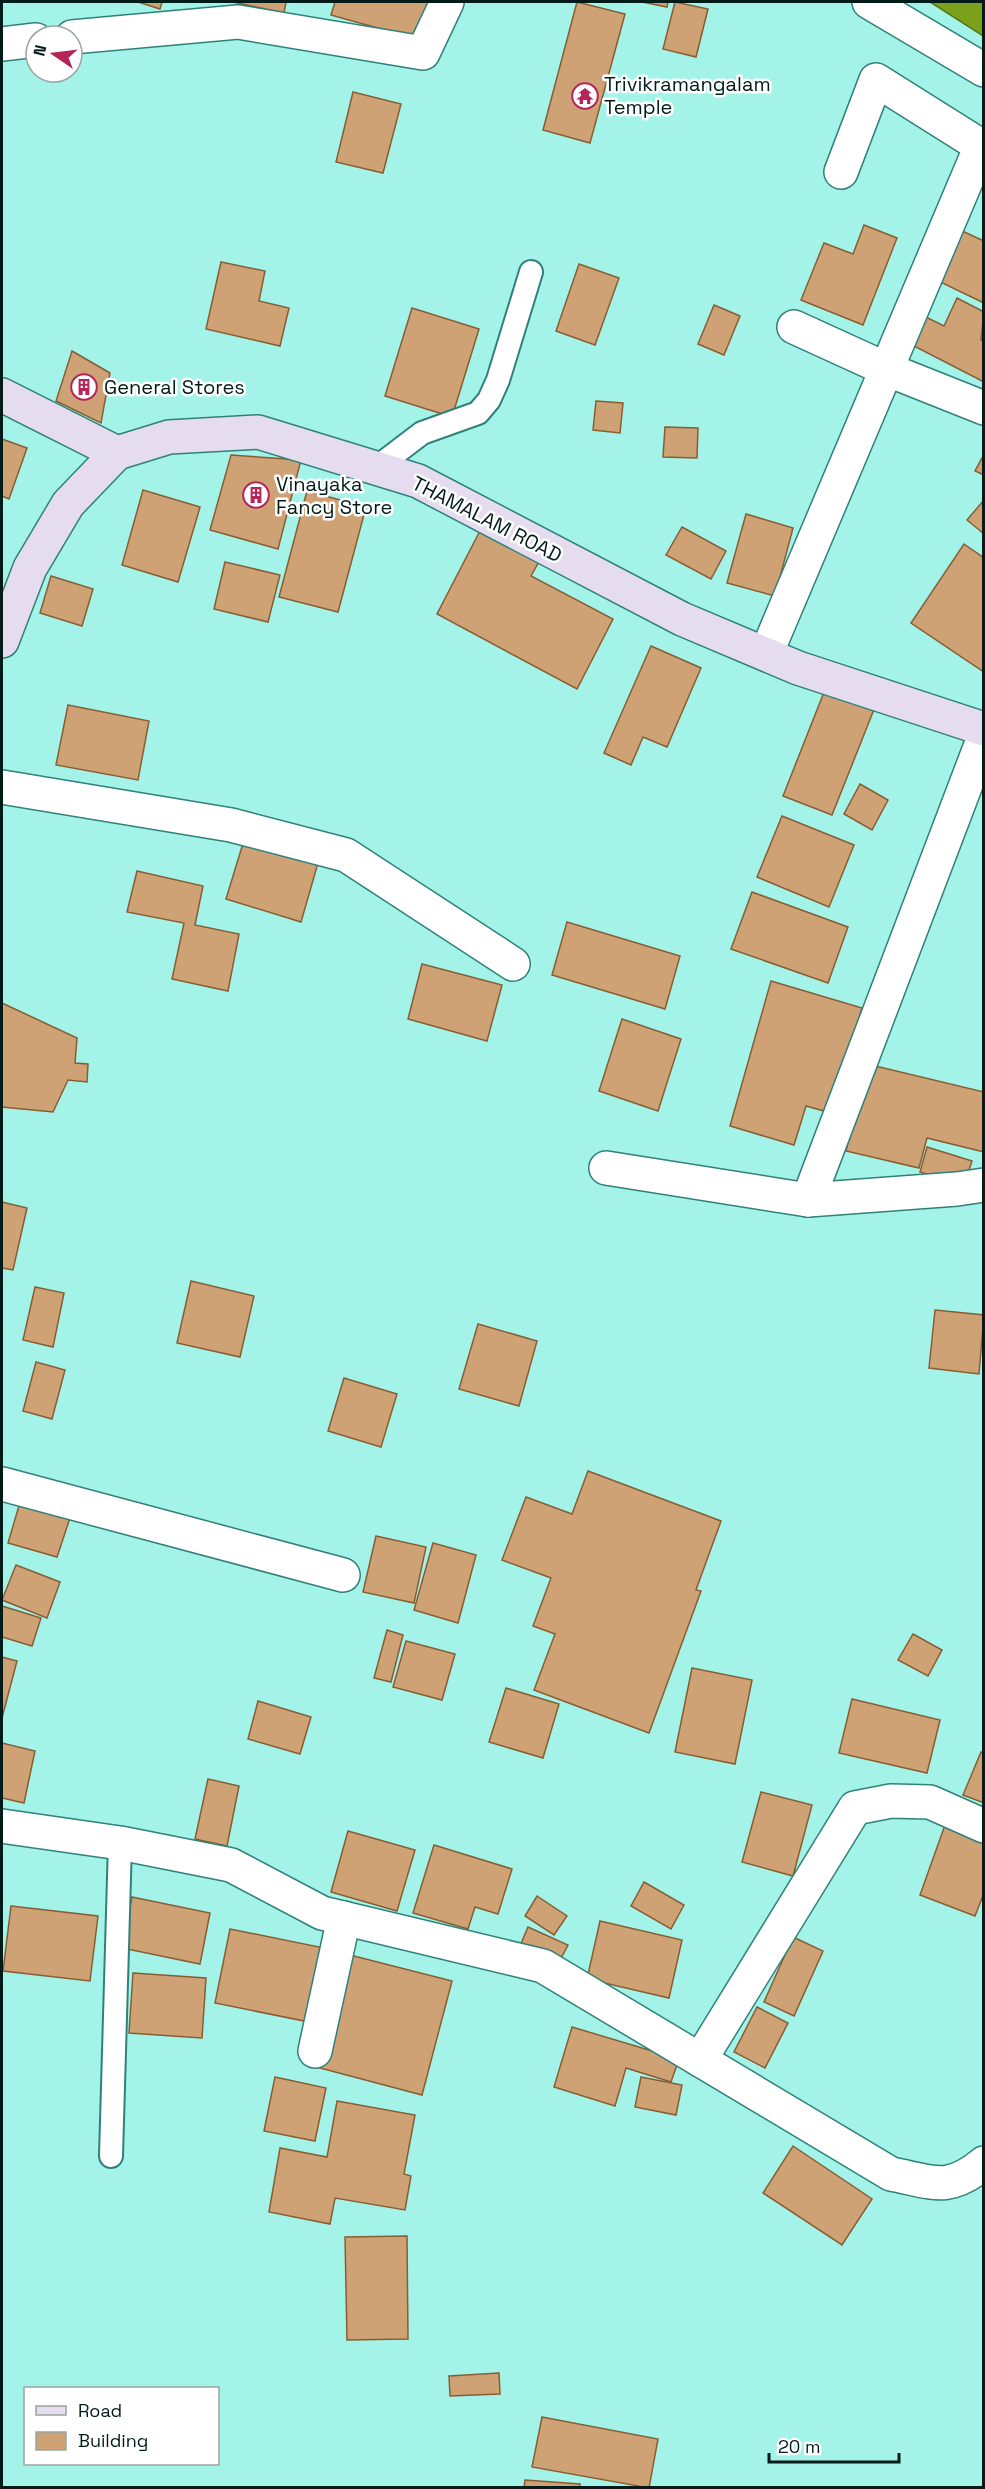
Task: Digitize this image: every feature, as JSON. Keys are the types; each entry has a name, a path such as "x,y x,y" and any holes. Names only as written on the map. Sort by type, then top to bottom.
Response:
{"street":[{"path":"84,36 238,22 423,53 447,2"},
{"path":"869,2 984,70"},
{"path":"2,44 24,41"},
{"path":"766,654 982,143 876,80 841,172"},
{"path":"794,327 886,369 984,408"},
{"path":"2,395 117,453"},
{"name":"THAMALAM ROAD","path":"2,641 30,568 68,504 117,453 168,437 258,432 418,481 682,619 798,668 984,729"},
{"path":"808,1200 984,737"},
{"path":"2,787 231,825 346,855 513,964"},
{"path":"606,1168 808,1200 984,1185"},
{"path":"2,1484 343,1575"},
{"path":"700,2060 855,1808 891,1801 930,1802 984,1826"},
{"path":"2,1826 120,1843 231,1865 322,1913 543,1966 891,2174 945,2185 972,2172 984,2163"},
{"path":"315,2051 344,1918"}],"lane":[{"path":"376,468 422,433 478,413 489,400 498,380 531,272"},
{"path":"111,2156 120,1843"}],"shaded area":[{"path":"930,2 983,2 983,36"}],"building":[{"path":"138,2 162,2 160,9"},
{"path":"233,2 286,2 284,13"},
{"path":"335,2 436,2 424,41 331,15"},
{"path":"577,2 625,14 590,143 543,130"},
{"path":"642,2 668,2 667,7"},
{"path":"675,2 708,9 696,57 663,49"},
{"path":"353,92 401,104 383,173 336,162"},
{"path":"864,225 897,238 863,325 801,300 824,243 853,254"},
{"path":"960,230 984,241 984,303 936,280"},
{"path":"221,262 265,271 259,301 289,308 280,346 206,329"},
{"path":"579,264 619,278 595,345 556,331"},
{"path":"957,298 984,312 981,340 984,341 984,382 910,344 924,316 944,326"},
{"path":"714,305 740,316 724,355 698,344"},
{"path":"412,308 479,329 452,417 385,396"},
{"name":"General Stores","path":"72,351 110,373 101,423 56,401"},
{"path":"596,401 623,403 620,433 593,430"},
{"path":"665,427 698,428 697,458 663,457"},
{"path":"2,439 27,448 9,499 2,496"},
{"path":"984,454 984,475 975,471"},
{"name":"Vinayaka Fancy Store","path":"231,455 301,460 278,549 210,530"},
{"path":"143,490 200,507 178,582 122,565"},
{"path":"307,491 366,507 338,612 279,597"},
{"path":"984,500 984,534 967,520"},
{"path":"746,514 793,528 775,596 727,583"},
{"path":"482,527 541,558 531,576 613,619 577,689 437,614"},
{"path":"682,527 726,551 711,579 666,555"},
{"path":"964,544 984,558 984,672 911,623"},
{"path":"225,562 280,575 268,622 214,609"},
{"path":"51,576 93,589 82,626 40,613"},
{"path":"651,646 701,668 667,747 643,737 631,765 604,753"},
{"path":"828,682 877,702 832,815 783,796"},
{"path":"68,705 149,721 138,780 56,765"},
{"path":"860,784 888,800 872,830 844,814"},
{"path":"782,816 854,845 829,907 757,877"},
{"path":"244,840 318,863 301,922 226,899"},
{"path":"137,871 203,886 195,925 239,934 228,991 172,979 184,923 127,912"},
{"path":"752,892 848,927 828,983 731,949"},
{"path":"567,922 680,956 665,1009 552,975"},
{"path":"422,964 502,985 487,1041 408,1019"},
{"path":"771,981 862,1008 831,1113 806,1106 794,1145 730,1126"},
{"path":"2,1003 77,1038 75,1063 88,1064 87,1082 68,1080 53,1112 2,1107"},
{"path":"622,1019 681,1039 658,1111 599,1091"},
{"path":"867,1064 984,1092 984,1152 927,1138 919,1168 846,1151"},
{"path":"927,1147 972,1161 964,1185 920,1172"},
{"path":"2,1202 27,1208 13,1270 2,1268"},
{"path":"191,1281 254,1296 240,1357 177,1343"},
{"path":"35,1287 64,1293 53,1347 23,1340"},
{"path":"935,1310 984,1315 979,1374 929,1368"},
{"path":"478,1324 537,1341 519,1406 459,1389"},
{"path":"36,1362 65,1370 52,1419 23,1411"},
{"path":"344,1378 397,1394 381,1447 328,1431"},
{"path":"588,1471 721,1521 696,1590 701,1591 649,1733 534,1690 555,1634 533,1626 551,1578 502,1560 526,1497 572,1514"},
{"path":"21,1499 71,1515 57,1557 8,1543"},
{"path":"376,1536 426,1547 414,1603 363,1592"},
{"path":"433,1543 476,1555 458,1623 414,1610"},
{"path":"16,1565 60,1582 47,1618 2,1600"},
{"path":"2,1606 41,1618 32,1646 2,1637"},
{"path":"387,1630 403,1635 391,1682 374,1678"},
{"path":"913,1634 942,1650 928,1676 898,1660"},
{"path":"406,1641 455,1654 442,1700 393,1687"},
{"path":"2,1657 17,1661 2,1718"},
{"path":"692,1668 752,1680 735,1764 675,1752"},
{"path":"506,1688 559,1704 543,1758 489,1742"},
{"path":"852,1699 940,1720 927,1773 839,1753"},
{"path":"258,1701 311,1717 300,1754 248,1739"},
{"path":"2,1743 35,1751 24,1803 2,1798"},
{"path":"981,1752 984,1753 984,1803 963,1795"},
{"path":"208,1779 239,1786 227,1846 195,1839"},
{"path":"761,1792 812,1805 793,1876 742,1862"},
{"path":"945,1825 984,1839 984,1893 975,1916 920,1895"},
{"path":"348,1831 415,1850 397,1911 331,1892"},
{"path":"434,1845 512,1869 498,1914 475,1907 468,1929 413,1913"},
{"path":"644,1882 684,1905 671,1929 631,1906"},
{"path":"537,1896 567,1916 554,1935 525,1916"},
{"path":"132,1897 210,1913 200,1964 122,1948"},
{"path":"11,1906 98,1916 90,1981 3,1971"},
{"path":"600,1921 682,1940 669,1998 587,1979"},
{"path":"528,1927 568,1945 558,1964 520,1946"},
{"path":"230,1929 329,1949 314,2023 215,2003"},
{"path":"793,1937 823,1951 794,2016 764,2002"},
{"path":"350,1955 452,1981 422,2095 320,2068"},
{"path":"133,1973 206,1978 202,2038 129,2033"},
{"path":"757,2007 788,2023 765,2068 734,2052"},
{"path":"572,2027 679,2059 671,2082 626,2068 615,2106 554,2087"},
{"path":"275,2077 326,2088 315,2141 264,2131"},
{"path":"641,2077 682,2085 676,2115 635,2107"},
{"path":"337,2101 415,2115 404,2174 411,2176 405,2210 335,2198 330,2224 269,2212 280,2148 327,2157"},
{"path":"793,2146 872,2199 842,2245 763,2193"},
{"path":"407,2236 408,2339 347,2340 345,2237"},
{"path":"499,2373 500,2394 450,2396 449,2376"},
{"path":"542,2417 658,2439 649,2488 532,2467"},
{"path":"525,2480 580,2484 580,2488 524,2488"}],"place":[{"name":"Trivikramangalam Temple","path":"585,96"},
{"name":"General Stores","path":"84,387"},
{"name":"Vinayaka Fancy Store","path":"256,495"}]}
